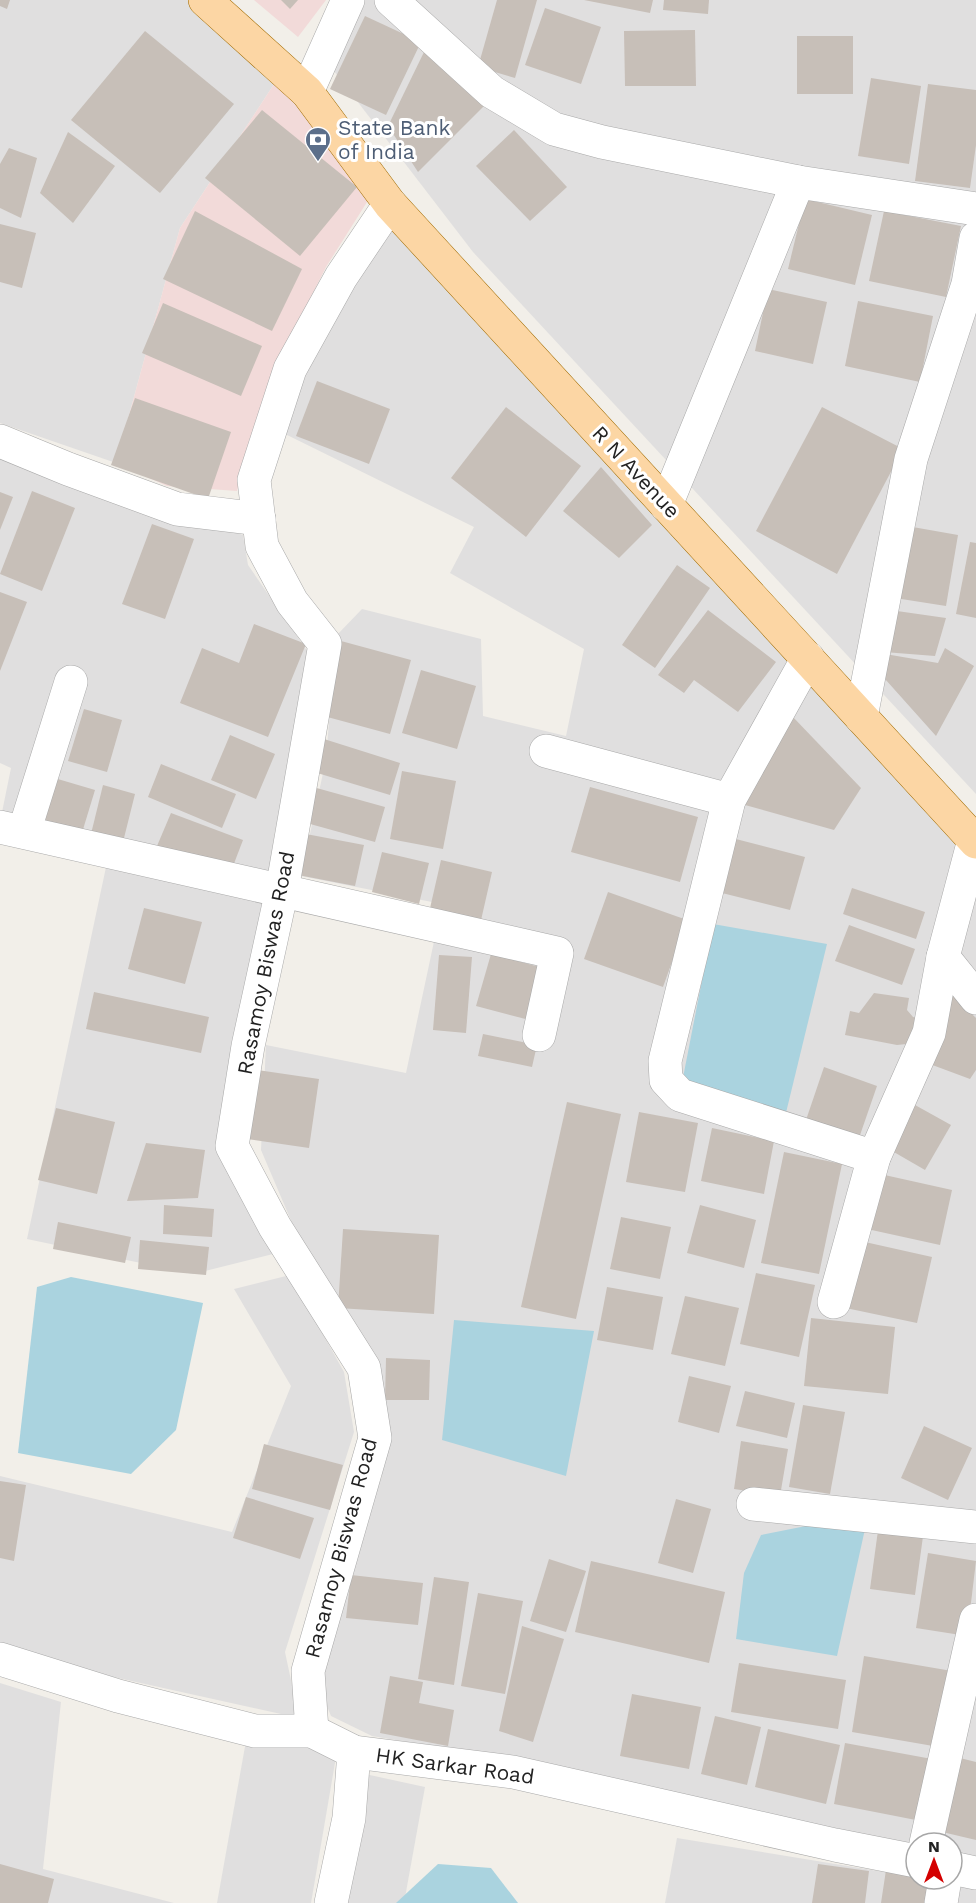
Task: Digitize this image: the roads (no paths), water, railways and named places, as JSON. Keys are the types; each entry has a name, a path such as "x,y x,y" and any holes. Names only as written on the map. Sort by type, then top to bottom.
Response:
{"main road":[{"name":"R N Avenue","path":"205,0 307,92 390,204 975,841"}],"street":[{"path":"307,92 348,0"},
{"path":"391,0 492,92 554,129 602,142 798,182 976,209"},
{"path":"666,505 798,182"},
{"name":"Rasamoy Biswas Road","path":"312,1731 308,1671 375,1438 364,1368 275,1227 232,1146 248,1046 282,890 325,644 292,602 262,546 254,480 290,369 341,277 390,204"},
{"path":"861,717 911,459 972,285 976,238"},
{"path":"0,441 177,509 259,519"},
{"path":"808,658 729,800 673,1023 665,1060 666,1080 680,1095 874,1157"},
{"path":"71,682 12,829 557,953 539,1035"},
{"path":"546,751 729,800"},
{"path":"834,1302 874,1157 929,1033 943,957 975,841"},
{"path":"943,957 976,998"},
{"path":"753,1504 976,1527"},
{"path":"929,1831 976,1620"},
{"name":"HK Sarkar Road","path":"0,1659 118,1696 255,1731 312,1731 354,1752 513,1772 904,1858"},
{"path":"331,1903 349,1818 354,1752"}],"water":[{"path":"713,924 827,944 784,1121 680,1093"},
{"path":"71,1277 203,1303 176,1430 131,1474 18,1453 37,1287"},
{"path":"454,1320 594,1331 566,1476 442,1440"},
{"path":"811,1525 865,1529 837,1656 736,1639 744,1573 761,1535"},
{"path":"438,1864 491,1868 518,1903 396,1903"}],"place":[{"name":"State Bank of India","path":"318,163"}]}
